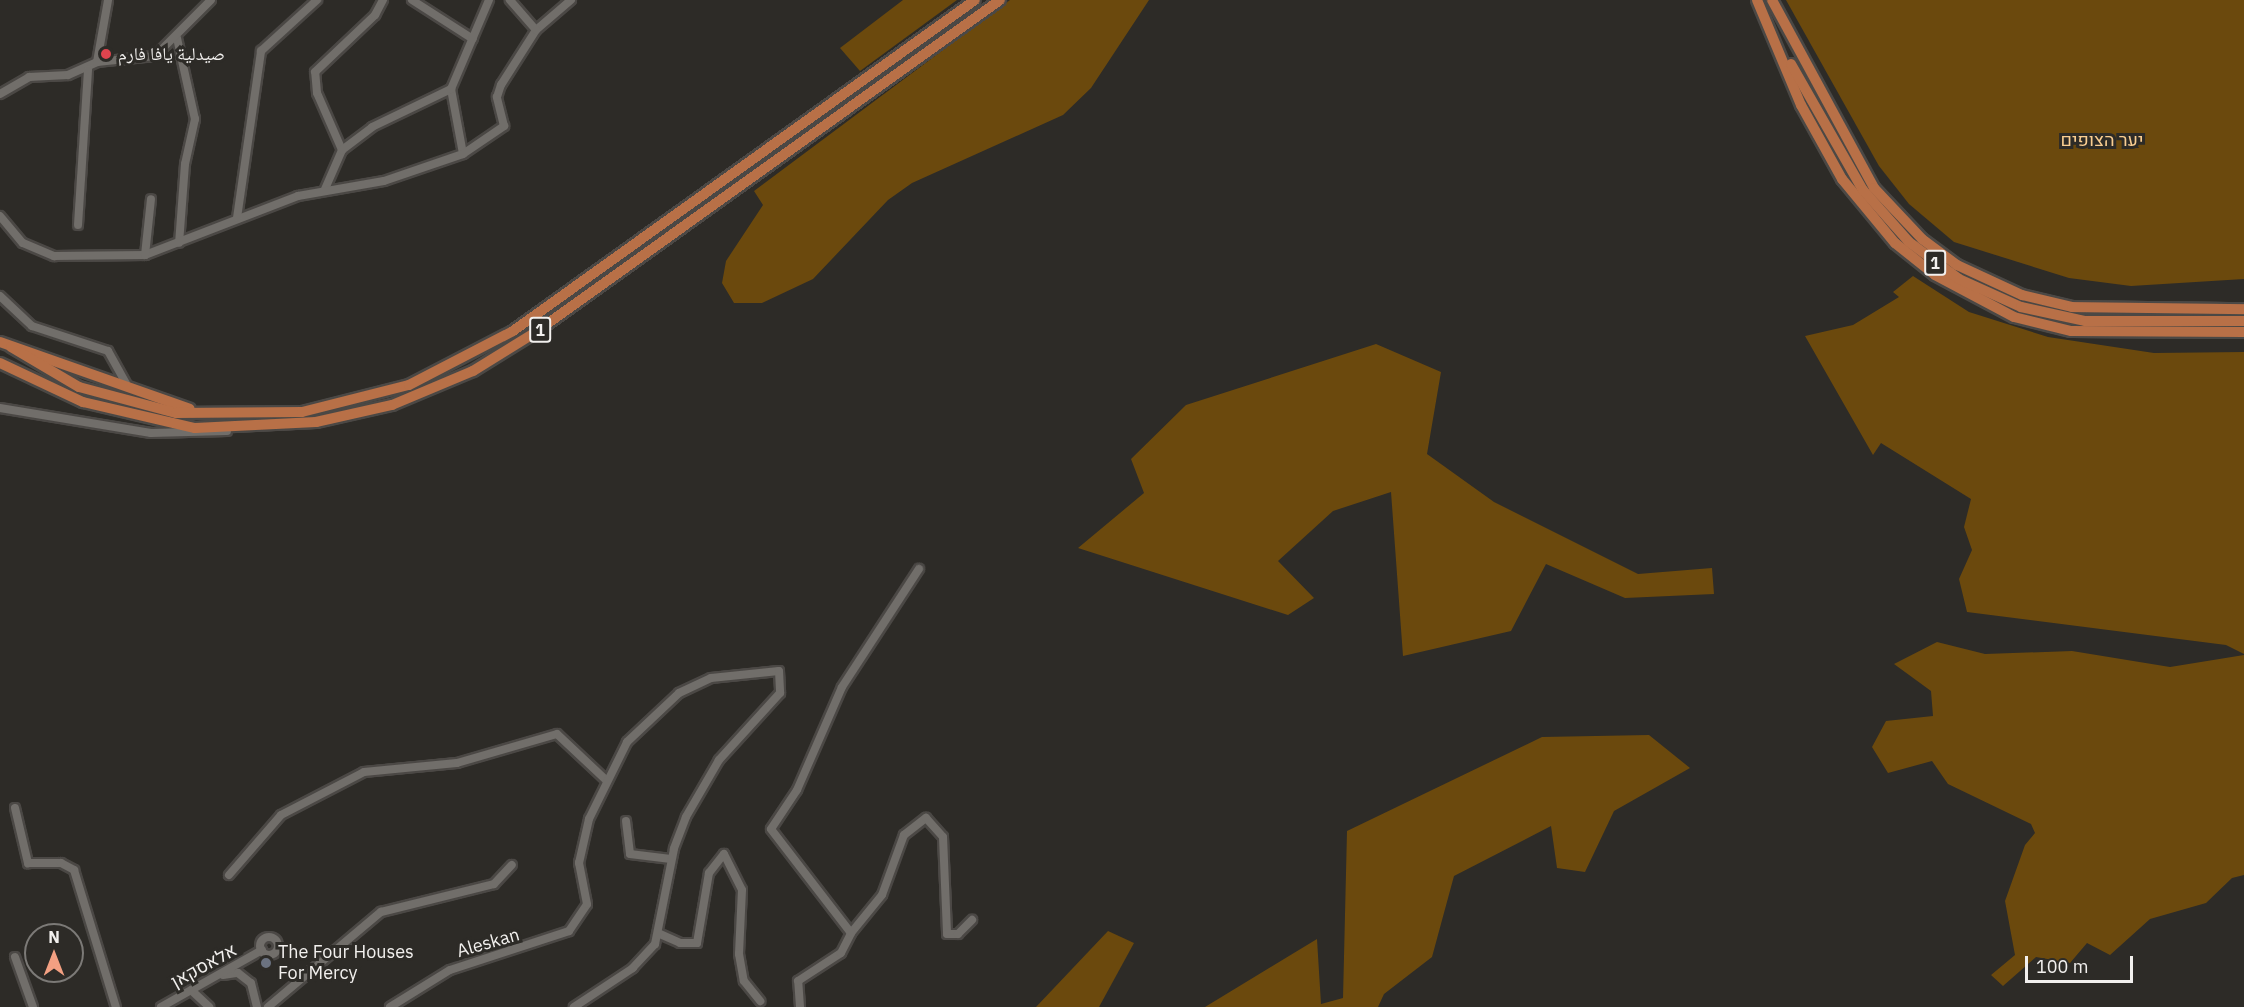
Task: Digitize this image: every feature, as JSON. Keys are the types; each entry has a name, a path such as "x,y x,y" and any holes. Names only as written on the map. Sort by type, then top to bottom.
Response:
{"highway":[{"name":"1","path":"0,342 81,381 204,414 324,408 383,394 463,361 551,305 975,0"},
{"name":"1","path":"0,363 50,389 118,413 195,428 243,429 367,413 473,371 533,334 1000,0"},
{"name":"1","path":"1757,0 1863,190 1909,242 1940,267 1998,298 2062,318 2120,324 2244,321"},
{"path":"1757,0 1802,105 1842,179 1895,243 1935,275 1992,307 2043,326 2101,335 2244,333"},
{"name":"1","path":"1772,0 1874,188 1922,239 1957,264 1998,286 2072,307 2244,309"},
{"path":"11,347 106,384 204,414"}],"street":[{"path":"97,62 108,0"},
{"path":"0,94 28,77 88,69 97,62 155,56 177,39 212,0"},
{"path":"237,218 261,51 317,0"},
{"path":"342,150 317,93 315,72 375,15 383,0"},
{"path":"412,0 473,39"},
{"path":"463,154 451,89 489,0"},
{"path":"510,0 536,30"},
{"path":"0,216 23,243 54,256 145,255 237,218 325,189 384,181 463,154 504,126 497,97 501,84 536,30 571,0"},
{"path":"177,39 195,119 185,164 179,243"},
{"path":"78,225 88,69"},
{"path":"325,189 342,150 372,127 451,89"},
{"path":"145,255 151,199"},
{"path":"0,296 32,326 108,351 131,391"},
{"path":"106,384 119,367"},
{"path":"0,408 151,433 243,429"},
{"path":"851,933 771,829 797,790 842,687 919,569"},
{"path":"229,875 281,814 364,772 457,763 556,734 606,780 627,742 679,693 721,676 779,671 780,693 710,772 671,859 660,934 633,968 574,1007"},
{"name":"Aleskan","path":"390,1007 450,970 556,938 580,920 587,904 579,863 589,819 606,780"},
{"path":"15,808 28,863 62,863 74,870 116,1007"},
{"path":"800,1007 798,981 841,953 851,933 882,895 904,835 926,818 943,837 947,934 958,934 972,920"},
{"path":"626,821 630,854 671,859"},
{"path":"660,934 680,943 698,943 709,873 724,854 742,890 739,954 744,981 760,1001"},
{"path":"268,1007 381,912 494,884 512,865"},
{"name":"אלאסקאן","path":"161,1007 262,950"},
{"path":"15,957 33,1007"},
{"path":"215,976 244,977 255,990 257,1007"},
{"path":"191,990 208,1006"}],"green space":[{"path":"903,0 957,0 860,71 840,48"},
{"path":"1010,0 1149,0 1091,88 1063,115 912,183 888,200 813,279 762,303 734,303 722,283 726,261 763,205 754,191"},
{"name":"יער הצופים","path":"1786,0 2244,0 2244,279 2131,286 2069,278 1954,242 1909,204 1879,166"},
{"path":"1913,276 1969,312 2048,337 2154,353 2244,352 2244,654 2226,645 1967,612 1959,579 1972,550 1964,527 1971,499 1881,443 1873,455 1805,336 1853,325 1899,297 1893,292"},
{"path":"1376,344 1441,372 1427,454 1494,502 1638,574 1712,568 1714,594 1625,598 1546,564 1511,631 1403,656 1391,492 1333,511 1278,561 1314,598 1288,615 1078,548 1144,493 1131,459 1186,405"},
{"path":"1937,642 1985,654 2072,651 2170,667 2244,655 2244,875 2232,878 2206,903 2150,919 2110,955 2087,943 2070,963 2036,957 2003,986 1991,975 2015,955 2005,901 2025,845 2035,833 2031,824 1948,784 1932,761 1888,773 1872,747 1886,721 1933,716 1931,691 1894,664"},
{"path":"1649,735 1690,768 1614,811 1585,872 1557,868 1551,826 1454,876 1432,957 1384,994 1378,1007 1205,1007 1317,939 1321,1004 1343,998 1347,831 1542,737"},
{"path":"1108,931 1134,943 1099,1007 1036,1007"}],"place":[{"name":"صيدلية يافا فارم","path":"106,54"},
{"name":"The Four Houses For Mercy","path":"266,963"}]}
